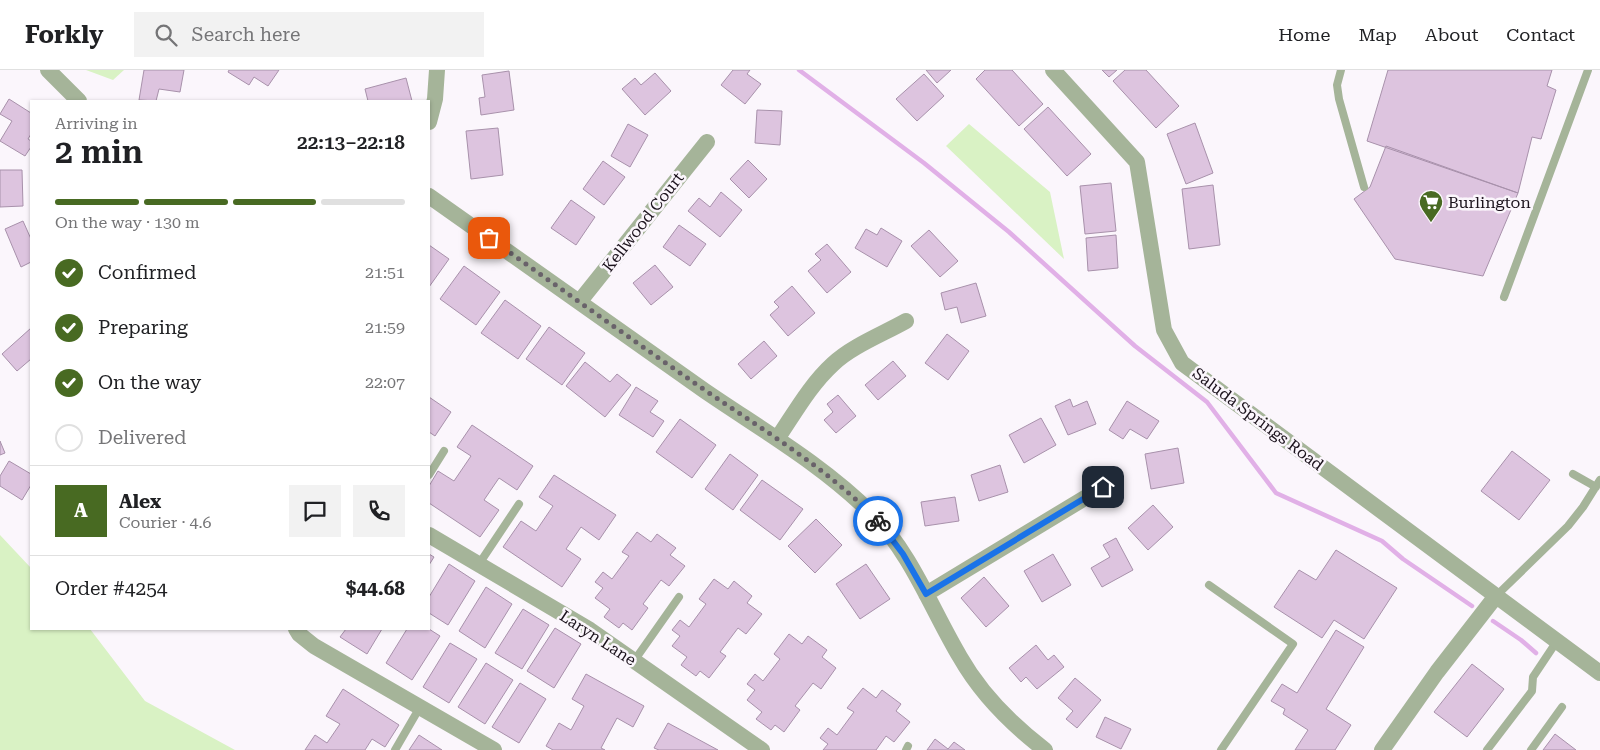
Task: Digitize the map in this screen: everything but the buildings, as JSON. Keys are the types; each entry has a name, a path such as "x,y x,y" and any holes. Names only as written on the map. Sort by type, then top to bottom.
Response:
{"street":[{"path":"48,70 78,100"},
{"path":"430,118 435,99 437,70"},
{"name":"Saluda Springs Road","path":"1053,70 1137,162 1164,330 1182,363 1600,674"},
{"name":"Kellwood Court","path":"580,302 706,142"},
{"path":"430,197 707,392 777,439 834,480 859,501 878,520 903,554 960,658 984,692 1026,736 1045,750"},
{"path":"777,439 820,377 833,364 845,354 906,321"},
{"path":"926,594 1103,487"},
{"name":"Laryn Lane","path":"430,535 590,630 762,750"},
{"path":"1385,749 1437,672 1496,596"},
{"path":"297,630 314,646 494,750"}],"lane":[{"path":"1341,70 1337,85 1339,99 1364,187"},
{"path":"1504,297 1588,70"},
{"path":"430,472 444,451"},
{"path":"1496,596 1584,508 1598,483 1573,474"},
{"path":"479,564 519,504"},
{"path":"1209,585 1293,644 1221,750"},
{"path":"634,661 679,597"},
{"path":"1487,750 1532,691 1533,677 1557,641"},
{"path":"1531,750 1562,706"},
{"path":"395,750 420,707"}],"green space":[{"path":"86,70 124,70 113,80"},
{"path":"969,124 1050,192 1064,259 946,146"},
{"path":"0,535 30,567 30,630 91,630 145,701 235,750 0,750"}],"waterway":[{"path":"799,70 924,163 1009,232 1135,346 1207,402 1276,493 1382,541 1403,559 1472,606"},
{"path":"1493,621 1536,653"}],"way so far":[{"path":"489,238 707,392 808,460 859,501 878,521"}],"place":[{"name":"Burlington","path":"1431,223"}],"route":[{"path":"878,521 903,554 926,594 1103,487"}]}
